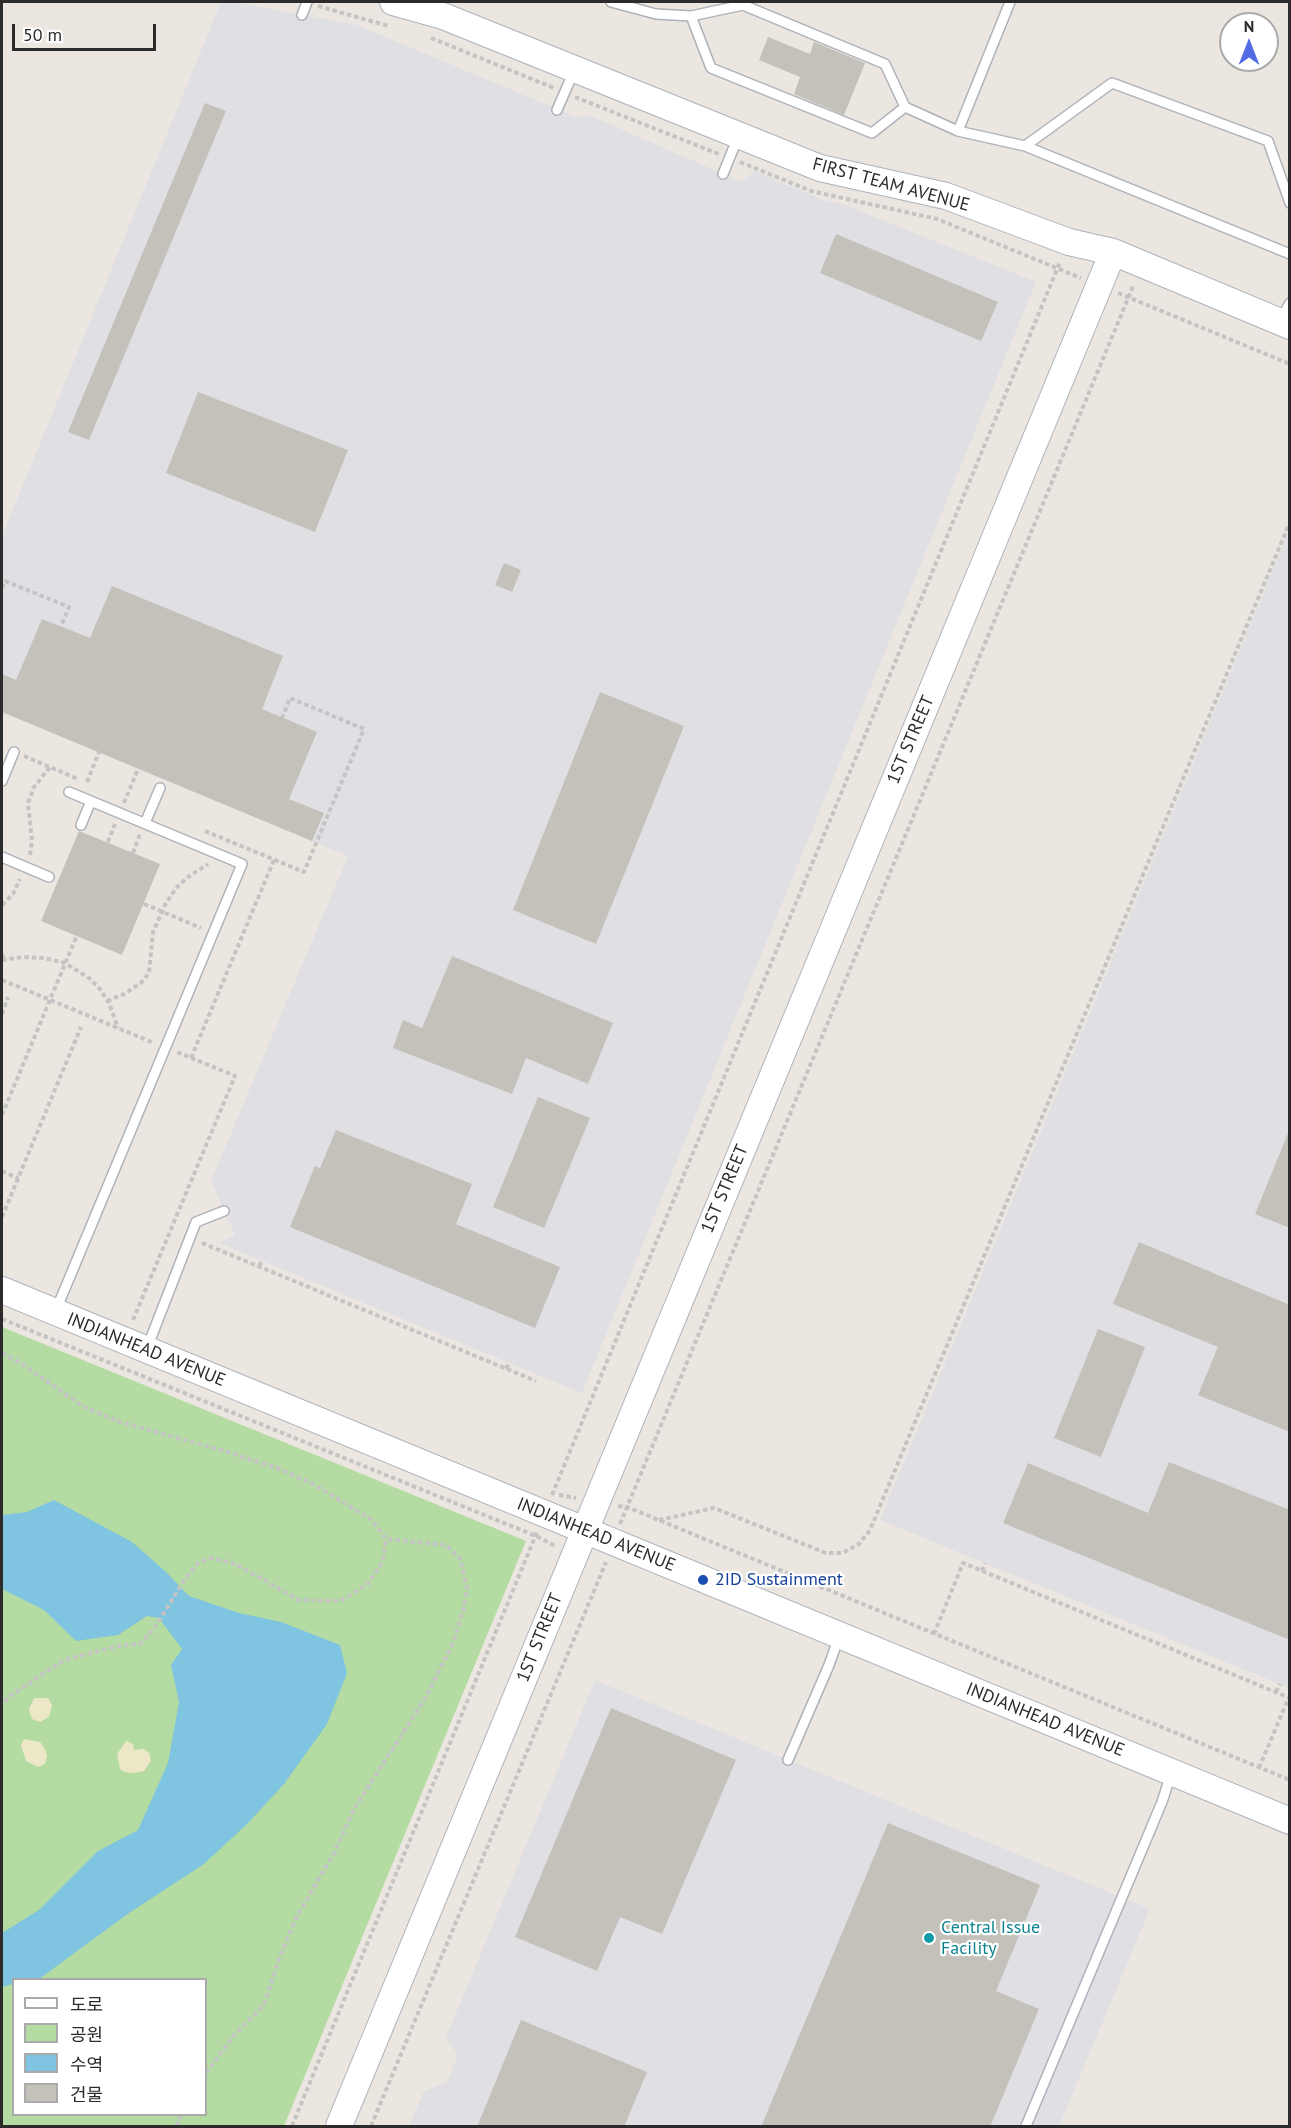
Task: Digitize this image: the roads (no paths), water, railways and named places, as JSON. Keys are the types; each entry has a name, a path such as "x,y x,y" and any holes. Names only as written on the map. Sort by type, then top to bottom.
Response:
{"main road":[{"name":"FIRST TEAM AVENUE","path":"393,2 443,16 575,69 734,147 946,196 1069,242 1113,252 1142,265 1286,317"},
{"name":"1ST STREET","path":"339,2127 1113,252"},
{"name":"INDIANHEAD AVENUE","path":"2,1290 146,1350 540,1525 584,1529 1290,1821"}],"lane":[{"path":"302,15 307,2"},
{"path":"610,2 656,14 691,16 743,5 885,64 905,107 958,131 1025,146 1290,254"},
{"path":"958,131 1010,2"},
{"path":"691,16 711,68 872,133 905,107"},
{"path":"557,110 575,69"},
{"path":"1025,146 1112,83 1268,141 1290,203"},
{"path":"723,174 734,147"},
{"path":"2,781 14,752"},
{"path":"145,823 160,788"},
{"path":"55,1312 242,864 69,792"},
{"path":"81,825 91,801"},
{"path":"2,857 49,877"},
{"path":"146,1350 196,1222 224,1211"},
{"path":"788,1760 840,1636"},
{"path":"1026,2127 1132,1869 1162,1802 1172,1773"}],"water":[{"path":"54,1500 132,1542 189,1596 239,1613 281,1622 340,1645 347,1673 327,1724 284,1784 247,1824 204,1864 129,1913 40,1978 12,1978 12,1984 2,1987 2,1933 39,1910 98,1851 138,1830 168,1763 179,1702 171,1665 182,1649 159,1618 147,1616 118,1635 76,1641 44,1610 2,1589 2,1515 27,1512"}],"place":[{"name":"2ID Sustainment","path":"703,1580"},
{"name":"Central Issue Facility","path":"929,1938"}]}
